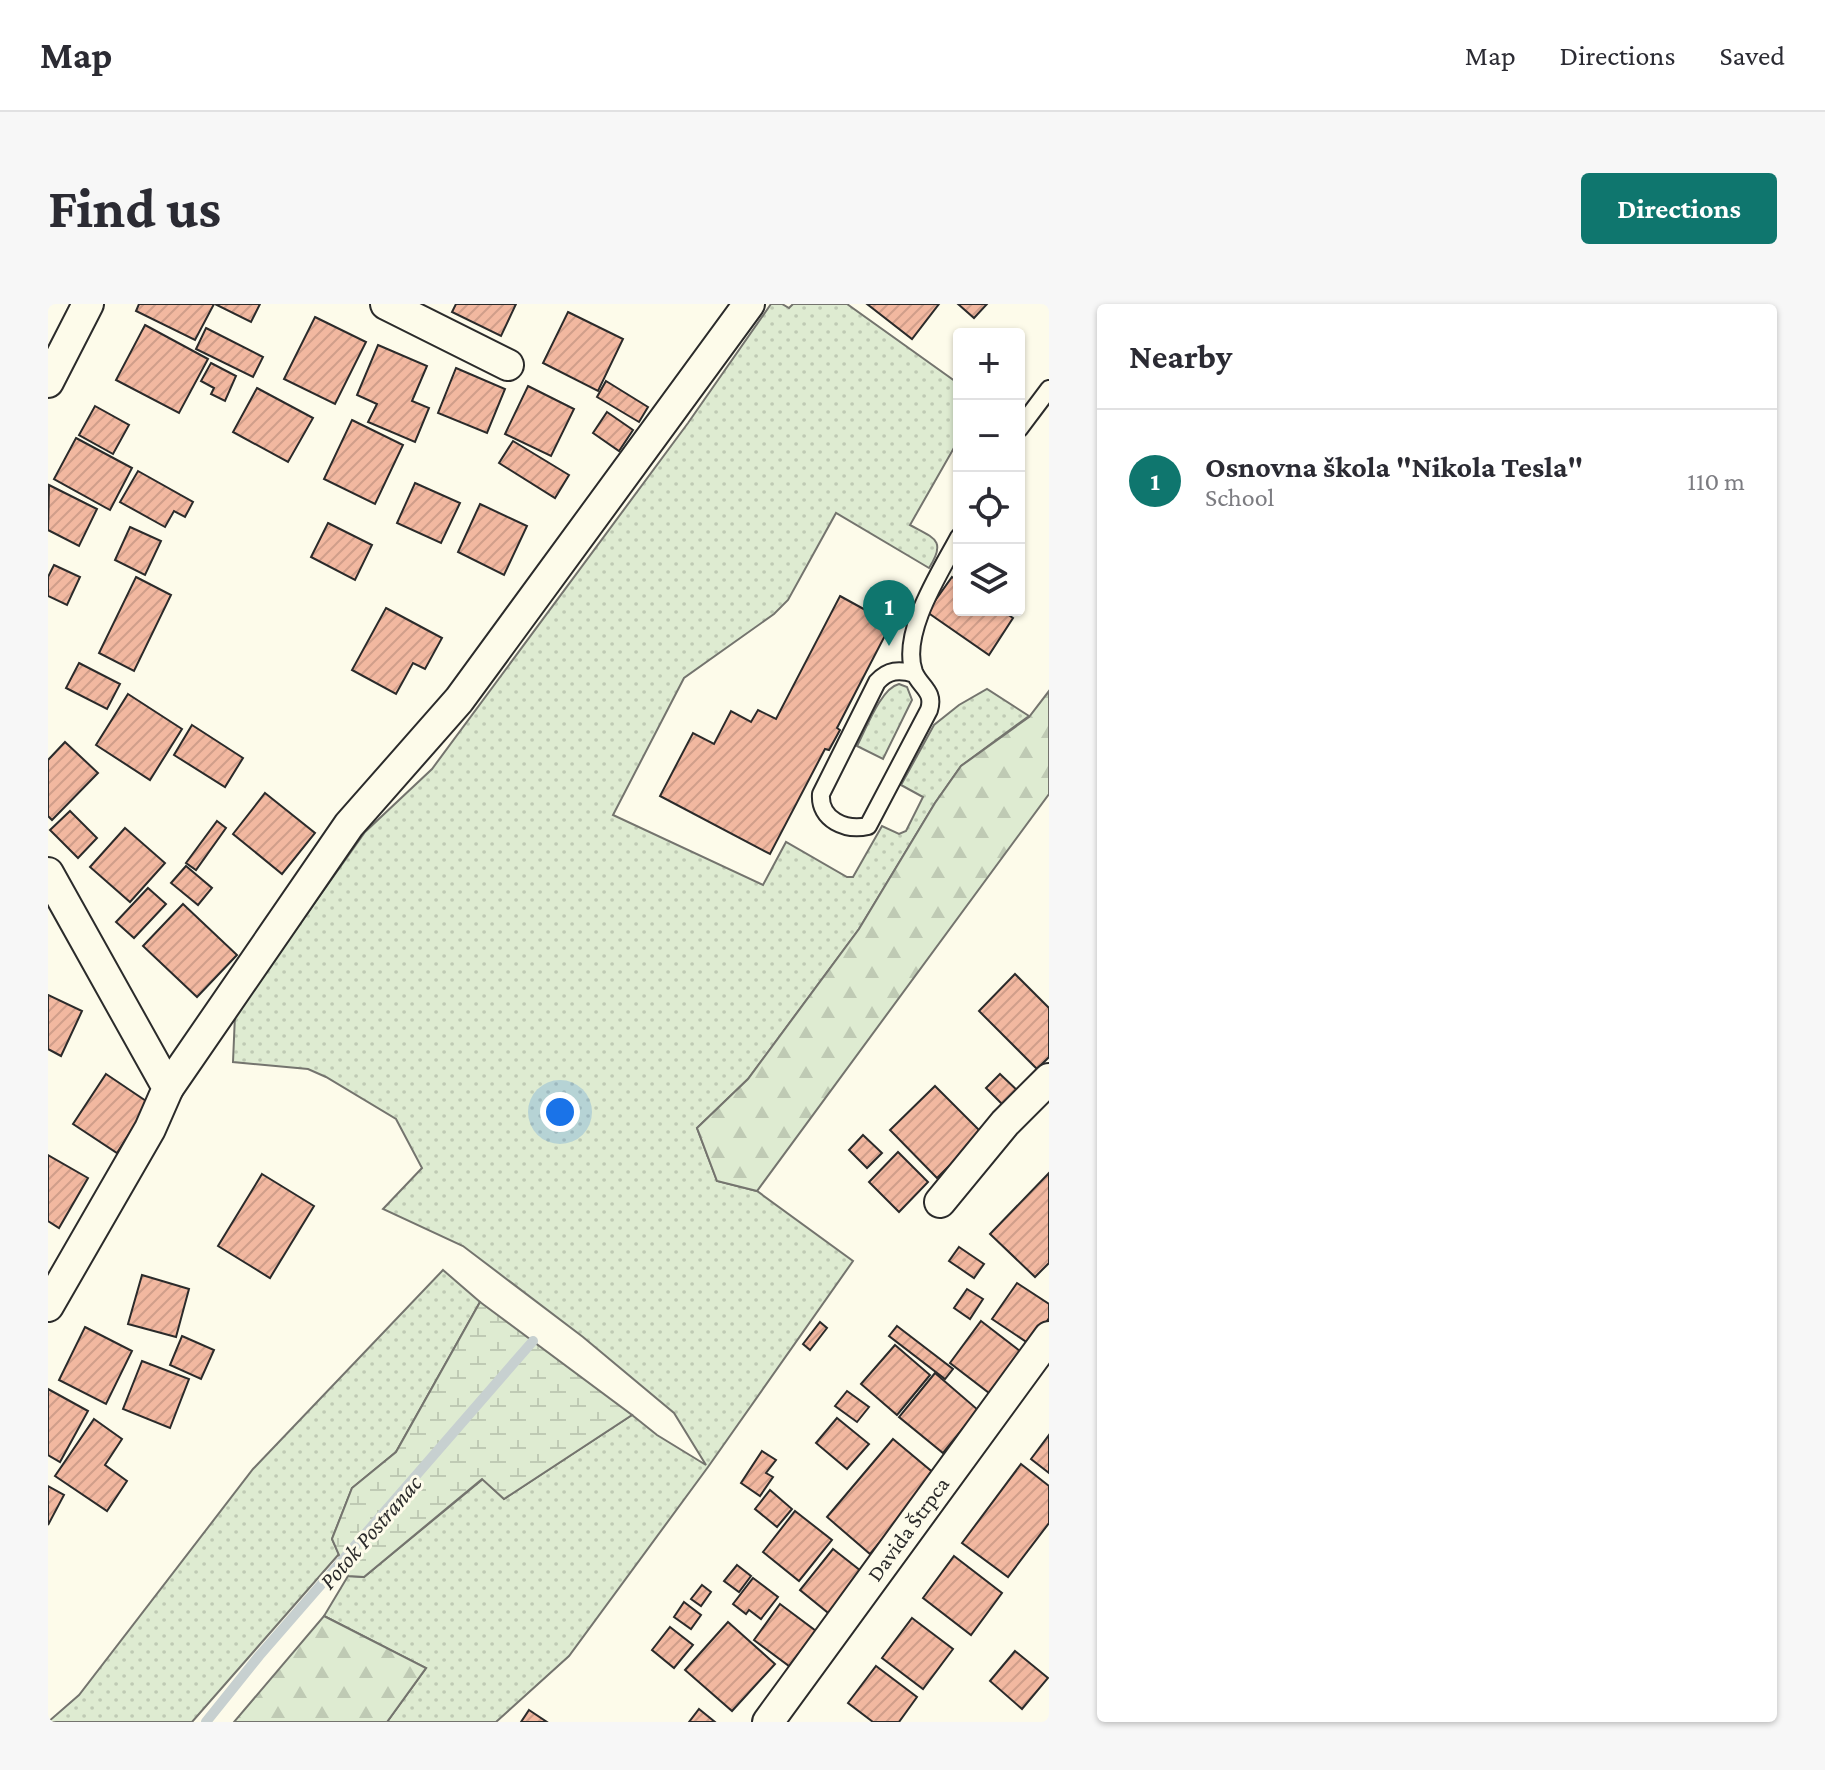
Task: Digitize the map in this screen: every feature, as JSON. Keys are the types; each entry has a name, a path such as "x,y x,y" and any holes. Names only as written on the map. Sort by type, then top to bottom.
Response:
{"street":[{"path":"52,366 88,304"},
{"path":"386,304 508,365"},
{"path":"48,1306 150,1129 168,1088 349,825 459,700 749,304"},
{"path":"48,873 168,1088"},
{"path":"940,1202 1005,1123 1049,1079"},
{"name":"Davida Štrpca","path":"768,1722 1049,1337"}],"lane":[{"path":"1025,421 1049,389"},
{"path":"892,671 905,654 934,583 955,544"},
{"path":"913,632 915,674 932,702 868,826 846,827 824,810 820,803 821,794 877,682 892,671 915,674"}],"green space":[{"path":"771,304 789,308 793,304 847,304 953,380 953,450 910,525 931,537 937,551 929,568 836,513 788,600 774,614 684,678 613,815 763,885 786,842 847,877 853,877 882,826 899,834 906,831 923,797 901,785 934,725 959,705 987,689 1029,716 961,766 935,803 859,929 748,1079 697,1128 717,1181 757,1191 853,1261 708,1467 569,1656 496,1722 387,1722 426,1668 324,1616 348,1576 364,1577 483,1479 504,1499 632,1415 657,1435 706,1465 674,1413 583,1337 463,1246 383,1209 422,1168 396,1119 308,1069 233,1062 235,1015 365,832 432,769 688,423"},
{"path":"899,684 907,687 912,700 883,759 857,746 880,701 892,687"},
{"path":"1049,691 1049,794 757,1191 717,1181 697,1128 748,1079 859,929 935,803 961,766 1029,717"},
{"path":"443,1270 480,1302 396,1452 352,1488 332,1539 339,1554 192,1722 48,1722 79,1695 253,1469"},
{"path":"480,1302 632,1415 504,1499 482,1479 364,1577 348,1576 332,1539 352,1488 396,1452"},
{"path":"324,1616 426,1668 387,1722 234,1722"}],"building":[{"path":"139,304 214,304 195,340 136,311"},
{"path":"215,304 260,304 251,322"},
{"path":"456,304 516,304 501,336 452,312"},
{"path":"867,304 939,304 912,339"},
{"path":"958,304 987,304 974,318"},
{"path":"568,312 623,339 598,391 543,363"},
{"path":"315,317 366,342 335,404 284,379"},
{"path":"145,325 208,359 179,413 116,380"},
{"path":"206,328 263,357 253,377 196,349"},
{"path":"378,345 427,366 412,401 429,408 415,442 368,422 377,404 357,395"},
{"path":"211,363 236,376 225,401 211,394 214,388 201,381"},
{"path":"456,368 505,389 487,433 438,413"},
{"path":"606,381 648,407 639,422 597,397"},
{"path":"528,386 574,409 551,456 505,434"},
{"path":"257,388 313,418 288,462 233,432"},
{"path":"95,406 129,425 113,454 79,435"},
{"path":"607,412 633,430 619,451 593,433"},
{"path":"352,420 403,445 375,504 324,479"},
{"path":"76,438 132,468 110,510 54,479"},
{"path":"513,441 569,475 555,498 499,463"},
{"path":"138,471 193,502 185,517 174,511 165,527 120,502"},
{"path":"415,483 460,503 441,543 397,523"},
{"path":"49,485 97,509 79,546 48,530"},
{"path":"480,504 527,526 504,575 458,552"},
{"path":"328,523 372,545 355,580 311,557"},
{"path":"130,527 161,541 145,575 115,560"},
{"path":"54,565 80,577 67,605 48,596 48,577"},
{"path":"136,577 171,595 134,671 99,653"},
{"path":"952,577 953,616 1013,618 989,655 927,612"},
{"path":"840,596 891,624 837,728 840,730 829,750 825,749 770,854 660,796 693,733 714,744 731,711 751,722 758,710 776,719"},
{"path":"386,608 442,638 425,669 413,663 396,694 352,670"},
{"path":"79,663 120,684 107,709 66,688"},
{"path":"128,694 182,729 150,780 96,745"},
{"path":"192,725 243,758 225,787 174,755"},
{"path":"65,742 98,773 52,820 48,816 48,760"},
{"path":"265,793 315,833 282,874 233,834"},
{"path":"70,811 97,838 78,858 50,830"},
{"path":"217,821 226,828 196,870 186,863"},
{"path":"125,828 165,863 130,902 90,867"},
{"path":"186,866 212,888 198,905 171,883"},
{"path":"148,888 166,904 134,938 116,922"},
{"path":"183,904 237,955 197,997 143,946"},
{"path":"1015,974 1049,1008 1049,1057 1037,1069 979,1011"},
{"path":"48,995 82,1011 61,1056 48,1049"},
{"path":"106,1074 149,1103 117,1153 73,1124"},
{"path":"1000,1074 1019,1092 1005,1107 986,1088"},
{"path":"935,1086 982,1133 937,1178 890,1130"},
{"path":"863,1135 882,1153 867,1168 849,1150"},
{"path":"898,1152 928,1182 899,1212 869,1182"},
{"path":"48,1155 88,1178 59,1228 48,1221"},
{"path":"1049,1173 1049,1263 1035,1277 990,1234"},
{"path":"262,1174 314,1206 270,1278 218,1246"},
{"path":"959,1247 984,1264 974,1278 949,1261"},
{"path":"142,1275 189,1289 176,1337 128,1324"},
{"path":"1017,1283 1049,1304 1049,1318 1031,1345 992,1319"},
{"path":"967,1289 983,1299 970,1319 954,1308"},
{"path":"981,1321 1025,1355 993,1396 950,1363"},
{"path":"820,1322 827,1328 810,1350 803,1344"},
{"path":"897,1326 953,1369 945,1379 889,1336"},
{"path":"85,1327 132,1351 106,1404 59,1380"},
{"path":"182,1336 214,1350 201,1379 170,1365"},
{"path":"895,1345 930,1375 897,1415 861,1384"},
{"path":"142,1361 189,1379 170,1428 123,1409"},
{"path":"935,1373 978,1410 943,1453 899,1417"},
{"path":"48,1389 88,1411 60,1462 48,1455"},
{"path":"847,1391 869,1407 857,1422 835,1406"},
{"path":"837,1418 869,1444 847,1469 816,1443"},
{"path":"94,1419 122,1439 105,1465 127,1481 107,1511 55,1476"},
{"path":"1049,1435 1049,1473 1031,1459"},
{"path":"893,1439 936,1475 870,1554 827,1517"},
{"path":"762,1451 776,1460 766,1473 773,1477 760,1496 741,1483"},
{"path":"1021,1464 1049,1486 1049,1523 1008,1577 962,1543"},
{"path":"48,1486 64,1495 48,1525"},
{"path":"770,1490 792,1509 777,1527 755,1509"},
{"path":"795,1511 832,1540 799,1581 763,1552"},
{"path":"833,1549 866,1575 832,1616 800,1590"},
{"path":"954,1556 1002,1593 971,1635 923,1598"},
{"path":"737,1565 751,1576 739,1592 724,1581"},
{"path":"753,1578 778,1597 761,1619 749,1610 746,1614 733,1604"},
{"path":"702,1585 711,1592 701,1606 691,1599"},
{"path":"684,1602 701,1615 691,1629 674,1617"},
{"path":"780,1604 816,1631 789,1666 754,1640"},
{"path":"912,1618 953,1649 923,1689 882,1658"},
{"path":"728,1622 775,1664 732,1711 685,1670"},
{"path":"670,1627 693,1645 674,1668 652,1650"},
{"path":"1015,1651 1048,1678 1022,1709 990,1681"},
{"path":"876,1666 917,1697 899,1722 873,1722 848,1703"},
{"path":"699,1709 715,1722 689,1722"},
{"path":"529,1710 547,1722 521,1722"}],"waterway":[{"name":"Potok Postranac","path":"206,1722 259,1656 533,1341"}],"place":[{"name":"Osnovna škola \"Nikola Tesla\"","path":"889,646"}]}
